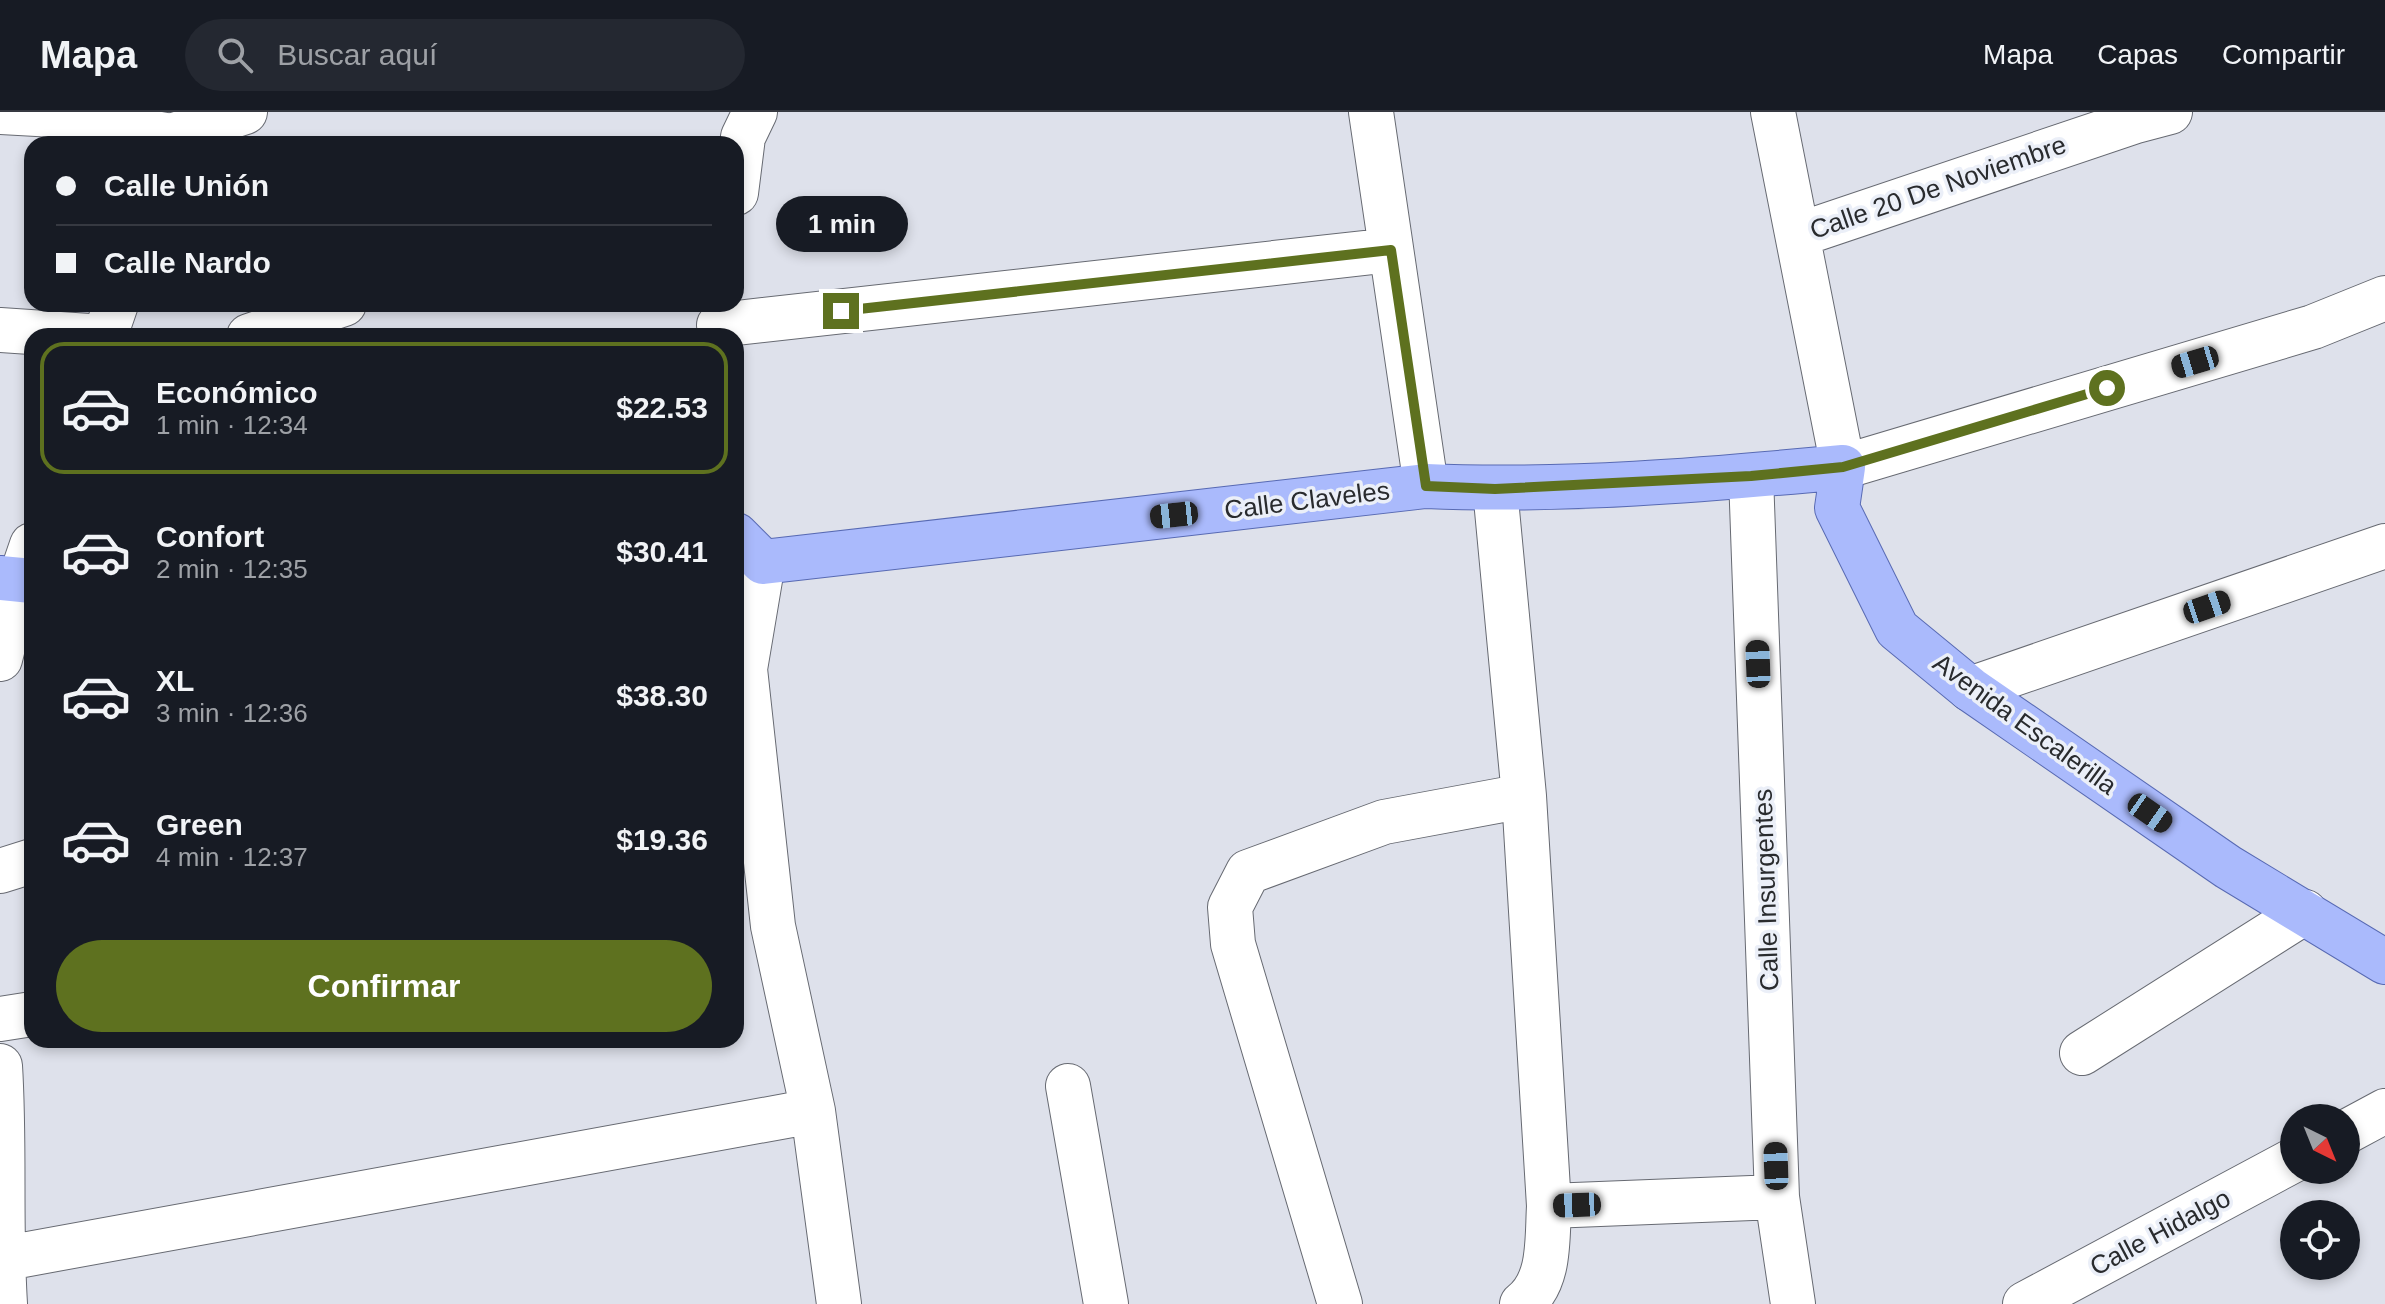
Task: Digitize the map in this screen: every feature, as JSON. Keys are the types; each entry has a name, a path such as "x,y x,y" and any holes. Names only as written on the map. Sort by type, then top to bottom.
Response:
{"main road":[{"name":"Calle Claveles","path":"750,549 1426,486 1495,489 1751,476 1843,467"},
{"name":"Avenida Escalerilla","path":"1843,467 1837,508 1897,629 1970,689 2228,867 2385,962"}],"street":[{"path":"0,112 55,115 175,131 245,112"},
{"path":"743,136 755,112"},
{"path":"1371,112 1426,486"},
{"path":"1773,112 1843,467 2313,327 2385,298"},
{"name":"Calle 20 De Noviembre","path":"1798,235 2144,115"},
{"path":"719,322 1391,250"},
{"path":"273,328 320,312"},
{"path":"0,330 24,332"},
{"name":"Calle Insurgentes","path":"1751,476 1777,1197 1793,1304"},
{"path":"1495,489 1524,796 1549,1206 1547,1261 1531,1297 1522,1304"},
{"path":"1970,689 2385,546"},
{"path":"744,630 750,549"},
{"path":"0,659 21,571"},
{"path":"744,694 773,926 813,1111 839,1304"},
{"path":"1340,1304 1233,944 1230,907 1248,872 1384,822 1524,796"},
{"path":"0,871 24,864"},
{"path":"2082,1053 2305,912"},
{"path":"0,1019 24,1015"},
{"path":"0,1066 3,1111 1,1259 5,1304"},
{"path":"1068,1086 1106,1304"},
{"path":"1,1259 813,1111"},
{"path":"2360,1124 2385,1111"},
{"name":"Calle Hidalgo","path":"2025,1304 2280,1167"},
{"path":"1549,1206 1777,1197"}],"route":[{"path":"841,311 1391,250 1426,486 1495,489 1751,476 1843,467 2107,388"}]}
